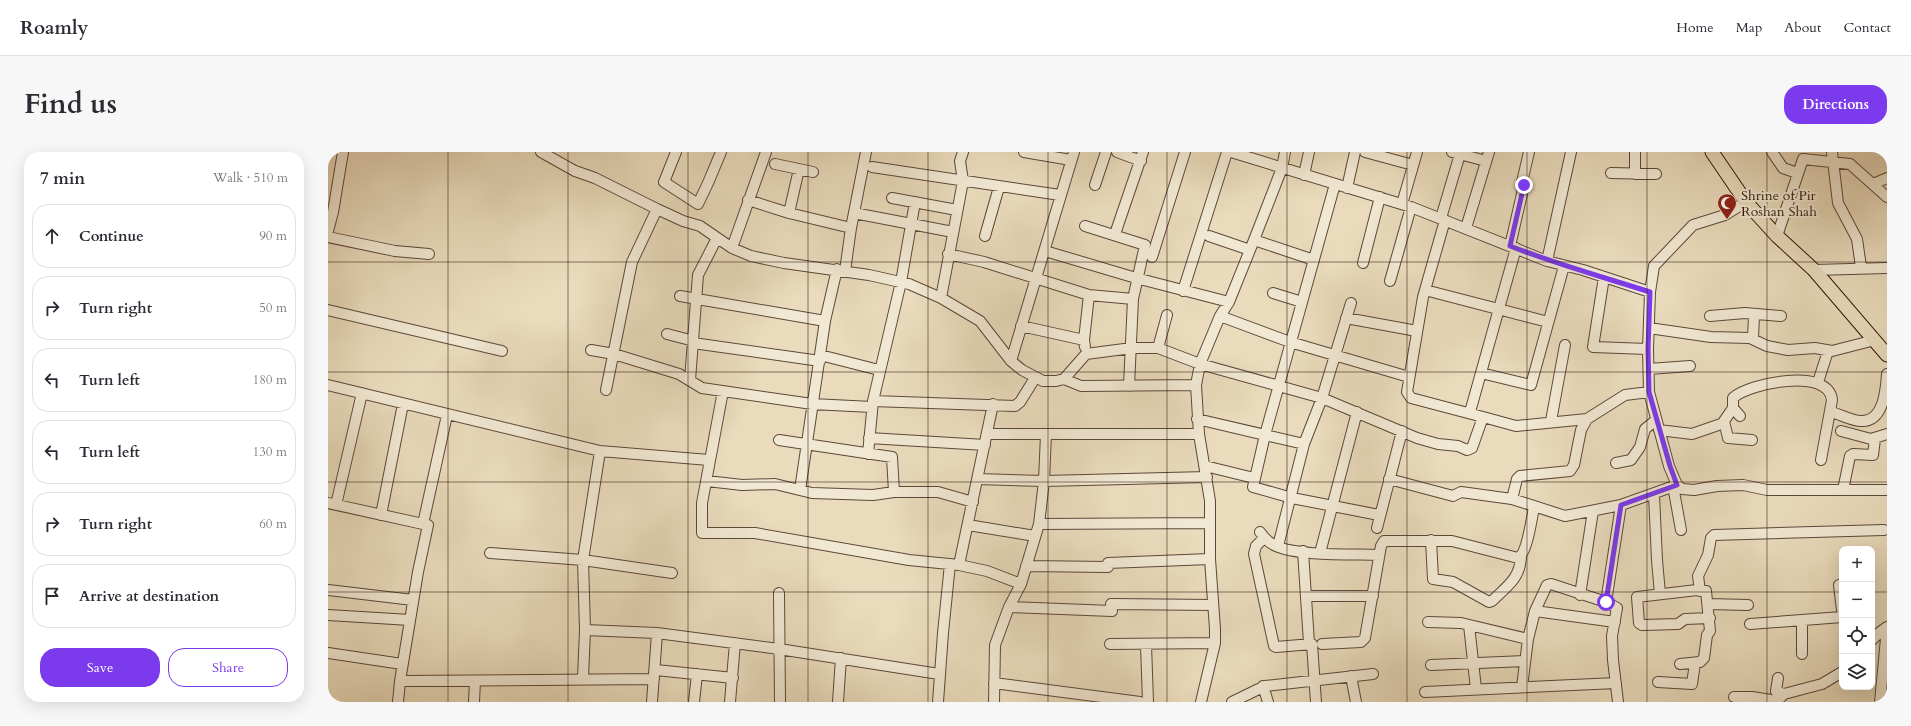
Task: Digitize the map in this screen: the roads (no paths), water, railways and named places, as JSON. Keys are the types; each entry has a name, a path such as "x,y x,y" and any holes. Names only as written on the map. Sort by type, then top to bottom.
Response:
{"main road":[{"path":"1712,152 1746,202 1777,236 1814,270 1882,345"}],"street":[{"path":"328,231 343,152"},
{"path":"541,152 575,171 595,178 657,210 683,221 700,226 732,248 750,256 784,263 841,270 901,282 941,298 980,321 1011,361 1035,378 1043,381 1056,382 1064,379 1086,354 1132,348 1158,348 1200,364 1322,398 1431,442 1458,446 1468,450 1472,448 1482,417"},
{"path":"676,152 664,182 698,204 721,152"},
{"path":"732,248 766,152"},
{"path":"800,490 825,321 841,270 866,152"},
{"path":"941,298 948,254 963,181 960,161 963,152"},
{"path":"1011,361 1045,251 1072,156 1024,152"},
{"path":"1095,185 1106,152"},
{"path":"1115,234 1142,156 1117,152"},
{"path":"1152,257 1185,152"},
{"path":"1183,290 1228,152"},
{"path":"1231,152 1407,206 1547,261 1650,292"},
{"path":"1202,702 1214,643 1210,559 1210,501 1197,419 1196,385 1200,364 1220,316 1229,302 1250,250 1282,168 1285,152"},
{"path":"1304,175 1309,152"},
{"path":"1347,188 1355,152"},
{"path":"1365,152 1413,165"},
{"path":"1390,281 1407,206 1413,165 1417,152"},
{"path":"1470,412 1499,309 1513,247 1524,185 1522,182 1529,152"},
{"path":"1547,261 1571,152"},
{"path":"1635,174 1636,152"},
{"path":"1772,152 1783,168 1797,173"},
{"path":"1466,228 1488,156 1456,153 1443,219 1425,290 1409,376 1408,396 1470,412 1514,426 1551,421 1587,419 1625,395 1649,392"},
{"path":"1777,236 1804,155 1833,157 1850,164 1887,197"},
{"path":"1833,157 1838,203 1857,239 1860,267"},
{"path":"775,164 813,172"},
{"path":"872,167 1060,195"},
{"path":"789,213 799,169"},
{"path":"1611,173 1656,174"},
{"path":"1873,184 1887,178"},
{"path":"1335,184 1290,342 1280,386 1265,435 1254,478 1254,488 1292,498 1379,516"},
{"path":"985,236 999,186"},
{"path":"1363,264 1380,197"},
{"path":"892,198 957,210"},
{"path":"748,200 789,213 851,228"},
{"path":"868,454 872,404 901,282 915,202"},
{"path":"1681,530 1675,486 1649,392 1648,349 1650,292 1654,266 1693,225 1725,215 1746,202"},
{"path":"606,390 632,262 657,210"},
{"path":"854,213 953,232"},
{"path":"1085,226 1115,234 1145,245 1136,278 1133,300 1132,348 1129,386"},
{"path":"1209,236 1250,250"},
{"path":"328,237 395,251 429,254"},
{"path":"690,380 699,273 717,238"},
{"path":"1254,240 1314,260"},
{"path":"1045,251 1136,278 1229,302"},
{"path":"948,254 984,262 1089,295 1133,300"},
{"path":"1481,373 1531,385 1564,266"},
{"path":"1814,270 1860,267 1887,268"},
{"path":"1604,277 1593,346 1648,349"},
{"path":"1425,290 1548,322"},
{"path":"1273,293 1302,302"},
{"path":"1086,354 1084,340 1089,295"},
{"path":"680,296 825,321"},
{"path":"1278,546 1292,498 1304,444 1322,398 1351,303"},
{"path":"328,310 502,351"},
{"path":"1753,339 1754,314"},
{"path":"1710,316 1754,314 1781,316"},
{"path":"1158,348 1167,315"},
{"path":"1220,316 1290,342 1409,376"},
{"path":"1346,318 1417,331"},
{"path":"1021,326 1084,340"},
{"path":"1649,328 1710,337 1743,337 1753,339 1767,346 1788,350 1815,348 1828,351 1882,345"},
{"path":"667,334 694,342 820,358 879,370"},
{"path":"1551,421 1565,345"},
{"path":"591,350 614,354 679,374 699,387 812,404 1018,404 1035,378"},
{"path":"1818,382 1828,351"},
{"path":"1649,369 1690,366"},
{"path":"1831,412 1862,421 1874,417 1884,401 1887,374"},
{"path":"1064,379 1081,386 1196,385"},
{"path":"1740,416 1733,408 1733,398 1755,386 1799,381 1818,382 1827,389 1832,396 1831,412 1821,460"},
{"path":"328,385 600,451 709,460"},
{"path":"722,391 702,504 702,533 756,533 909,560 954,564 988,571 1021,584"},
{"path":"362,394 332,504 428,525 402,664 398,702"},
{"path":"381,515 403,404"},
{"path":"938,702 939,674 954,564 968,525 993,404"},
{"path":"1733,408 1726,416 1724,423 1729,438 1752,440"},
{"path":"1320,552 1356,412"},
{"path":"423,524 447,415"},
{"path":"1197,419 1304,444"},
{"path":"1512,499 1517,479 1520,476 1570,471 1574,465 1581,430 1587,419"},
{"path":"1616,463 1631,460 1640,447 1645,429 1658,425 1692,434 1724,423"},
{"path":"1376,528 1402,431"},
{"path":"1841,431 1875,439 1887,434"},
{"path":"987,434 1199,434"},
{"path":"994,702 995,645 1009,607 1021,584 1039,524 1044,481 1046,434"},
{"path":"869,438 985,445"},
{"path":"1843,490 1850,456 1853,454 1873,455 1875,439"},
{"path":"779,440 892,457 894,492"},
{"path":"583,678 585,630 583,560 600,451"},
{"path":"1205,466 1254,478"},
{"path":"978,479 1044,481 1207,477"},
{"path":"1389,479 1453,496 1461,492 1512,499 1565,516 1593,512 1621,505 1654,495 1675,486 1682,489 1694,490 1718,486 1743,485 1766,490 1887,490"},
{"path":"707,481 742,485 774,484 812,493 866,495 894,492 938,492 973,502"},
{"path":"1654,495 1660,594"},
{"path":"1606,602 1621,505"},
{"path":"1431,540 1433,579 1453,582 1489,602 1492,601 1515,579 1519,573 1521,557 1528,537 1534,507"},
{"path":"1580,595 1593,512"},
{"path":"1039,524 1210,523"},
{"path":"968,525 1035,536"},
{"path":"1700,591 1698,576 1708,555 1711,538 1714,535 1884,530"},
{"path":"1316,702 1313,646 1308,643 1275,647 1254,554 1256,546 1262,535 1277,547 1303,551 1379,555"},
{"path":"1322,644 1363,641 1373,596 1379,555 1384,541 1452,541 1515,558 1521,557"},
{"path":"1303,551 1308,643"},
{"path":"490,553 583,560 672,573"},
{"path":"1026,566 1108,567 1108,563 1210,559"},
{"path":"1522,687 1528,639 1535,611 1549,584 1616,606 1617,608 1612,644 1618,702"},
{"path":"328,590 413,600"},
{"path":"1680,664 1700,662 1704,658 1707,635 1710,631 1710,618 1706,591 1697,590 1638,597 1640,625 1678,624 1685,619 1710,618"},
{"path":"779,593 780,702"},
{"path":"1306,596 1373,596"},
{"path":"1009,607 1112,611 1111,604 1213,605"},
{"path":"1708,604 1748,605"},
{"path":"1535,611 1615,622"},
{"path":"328,615 410,620"},
{"path":"1750,624 1839,618"},
{"path":"1802,620 1802,654"},
{"path":"1428,622 1461,623 1528,639"},
{"path":"1469,626 1476,689"},
{"path":"585,630 657,633 841,658 939,674"},
{"path":"1880,702 1881,630"},
{"path":"652,702 657,633"},
{"path":"730,702 735,643"},
{"path":"1110,644 1146,645 1214,643"},
{"path":"1146,645 1148,702"},
{"path":"328,653 402,664"},
{"path":"838,702 841,658"},
{"path":"1431,665 1473,662 1525,661"},
{"path":"1658,682 1692,684 1695,663"},
{"path":"400,681 475,681 655,674 697,674 733,678"},
{"path":"694,702 697,674"},
{"path":"1232,702 1263,686 1314,679 1373,674"},
{"path":"1734,697 1752,697 1776,702 1784,694 1822,684 1839,674"},
{"path":"1351,676 1356,702"},
{"path":"1778,678 1776,691 1784,694"},
{"path":"474,702 475,681"},
{"path":"994,683 1140,702"},
{"path":"1425,692 1616,683"},
{"path":"1263,686 1268,702"}],"place":[{"name":"Shrine of Pir Roshan Shah","path":"1727,220"}]}
